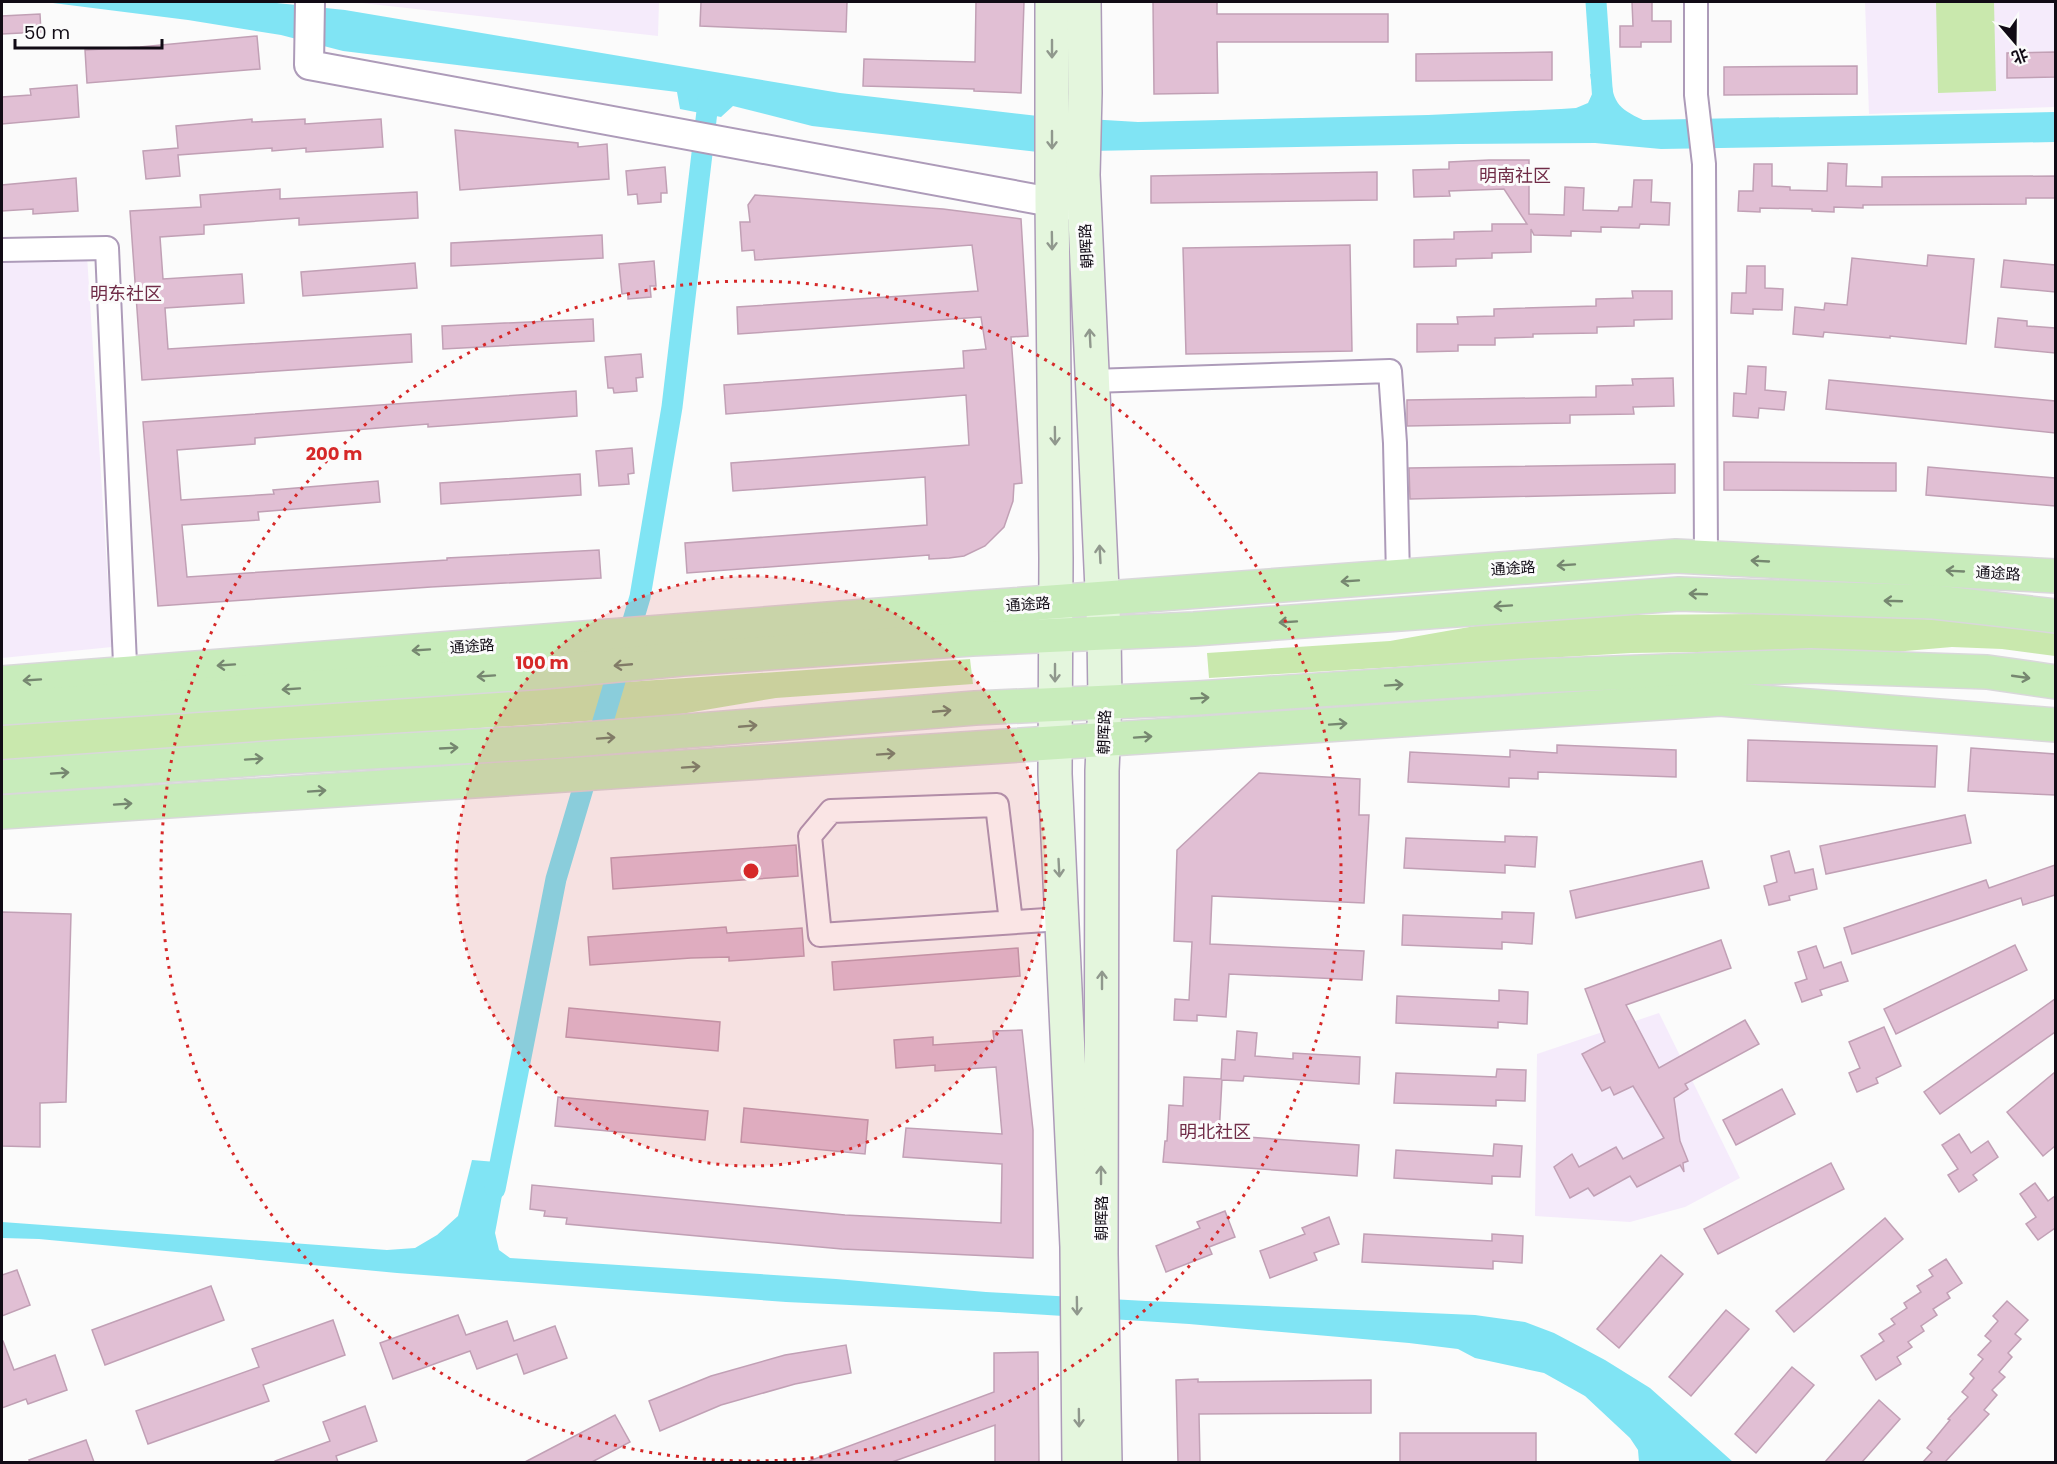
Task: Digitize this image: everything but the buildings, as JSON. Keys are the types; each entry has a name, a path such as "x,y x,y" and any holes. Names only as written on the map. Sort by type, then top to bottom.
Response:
{"main road":[{"name":"朝晖路","path":"1052,2 1052,97 1062,187 1054,743 1061,919 1089,1251"},
{"name":"朝晖路","path":"1062,187 1085,93 1084,2"},
{"name":"朝晖路","path":"1062,187 1084,208 1104,633 1105,701 1089,1251 1091,1375 1105,1462"},
{"name":"通途路","path":"2,683 126,687 544,672 678,645 1055,602 1676,556 2055,576"},
{"name":"通途路","path":"2,708 126,687 584,638 678,645 972,639 1194,629 1679,594 1934,602 2055,616"},
{"path":"2,777 548,742 975,708 1198,698 1531,676 1810,666 1987,672 2055,682"},
{"path":"2,812 1720,699 2055,725"},
{"name":"朝晖路","path":"1079,1462 1091,1375"}],"street":[{"path":"310,2 309,64 746,146 1062,187"},
{"path":"1696,2 1696,95 1704,164 1706,558"},
{"path":"2,250 107,248 126,687"},
{"path":"1092,381 1390,371 1395,443 1398,577"},
{"path":"1011,922 997,805 831,812 810,836 820,935 1061,919"}],"shaded area":[{"path":"353,2 659,2 658,36"},
{"path":"1865,2 2055,2 2055,107 1869,114"},
{"path":"87,255 112,647 2,658 2,260"},
{"path":"1659,1013 1740,1178 1685,1207 1630,1222 1535,1216 1537,1054"}],"green space":[{"path":"1936,2 1994,2 1996,91 1938,93"},
{"path":"1757,614 1906,618 2056,631 2055,656 2002,649 1952,647 1882,653 1760,651 1631,653 1209,678 1207,653 1390,641 1475,626 1628,615"},
{"path":"970,659 973,684 776,698 675,715 2,760 2,724"}],"water":[{"path":"45,2 267,2 345,10 840,93 1038,116 1138,122 1428,115 1576,108 1588,103 1593,92 1590,74 1611,73 1613,90 1618,102 1627,112 1643,120 2055,112 2055,142 1661,149 1595,143 1459,144 1038,152 812,126 733,106 721,117 680,109 677,92 343,51 281,35 188,20"},
{"path":"472,1160 508,1163 495,1233 499,1250 510,1258 836,1279 986,1292 1475,1315 1525,1322 1554,1333 1605,1360 1650,1388 1733,1462 1639,1462 1638,1450 1630,1438 1585,1396 1544,1373 1475,1358 1458,1349 1189,1324 786,1302 397,1273 39,1239 2,1238 2,1222 387,1250 415,1248 437,1235 458,1216"}],"waterway":[{"path":"1596,2 1603,102"},
{"path":"495,1189 556,879 640,597 672,407 710,86"}],"district":[{"name":"明南社区","path":"1515,175"},
{"name":"明东社区","path":"126,293"},
{"name":"明北社区","path":"1215,1131"}]}
